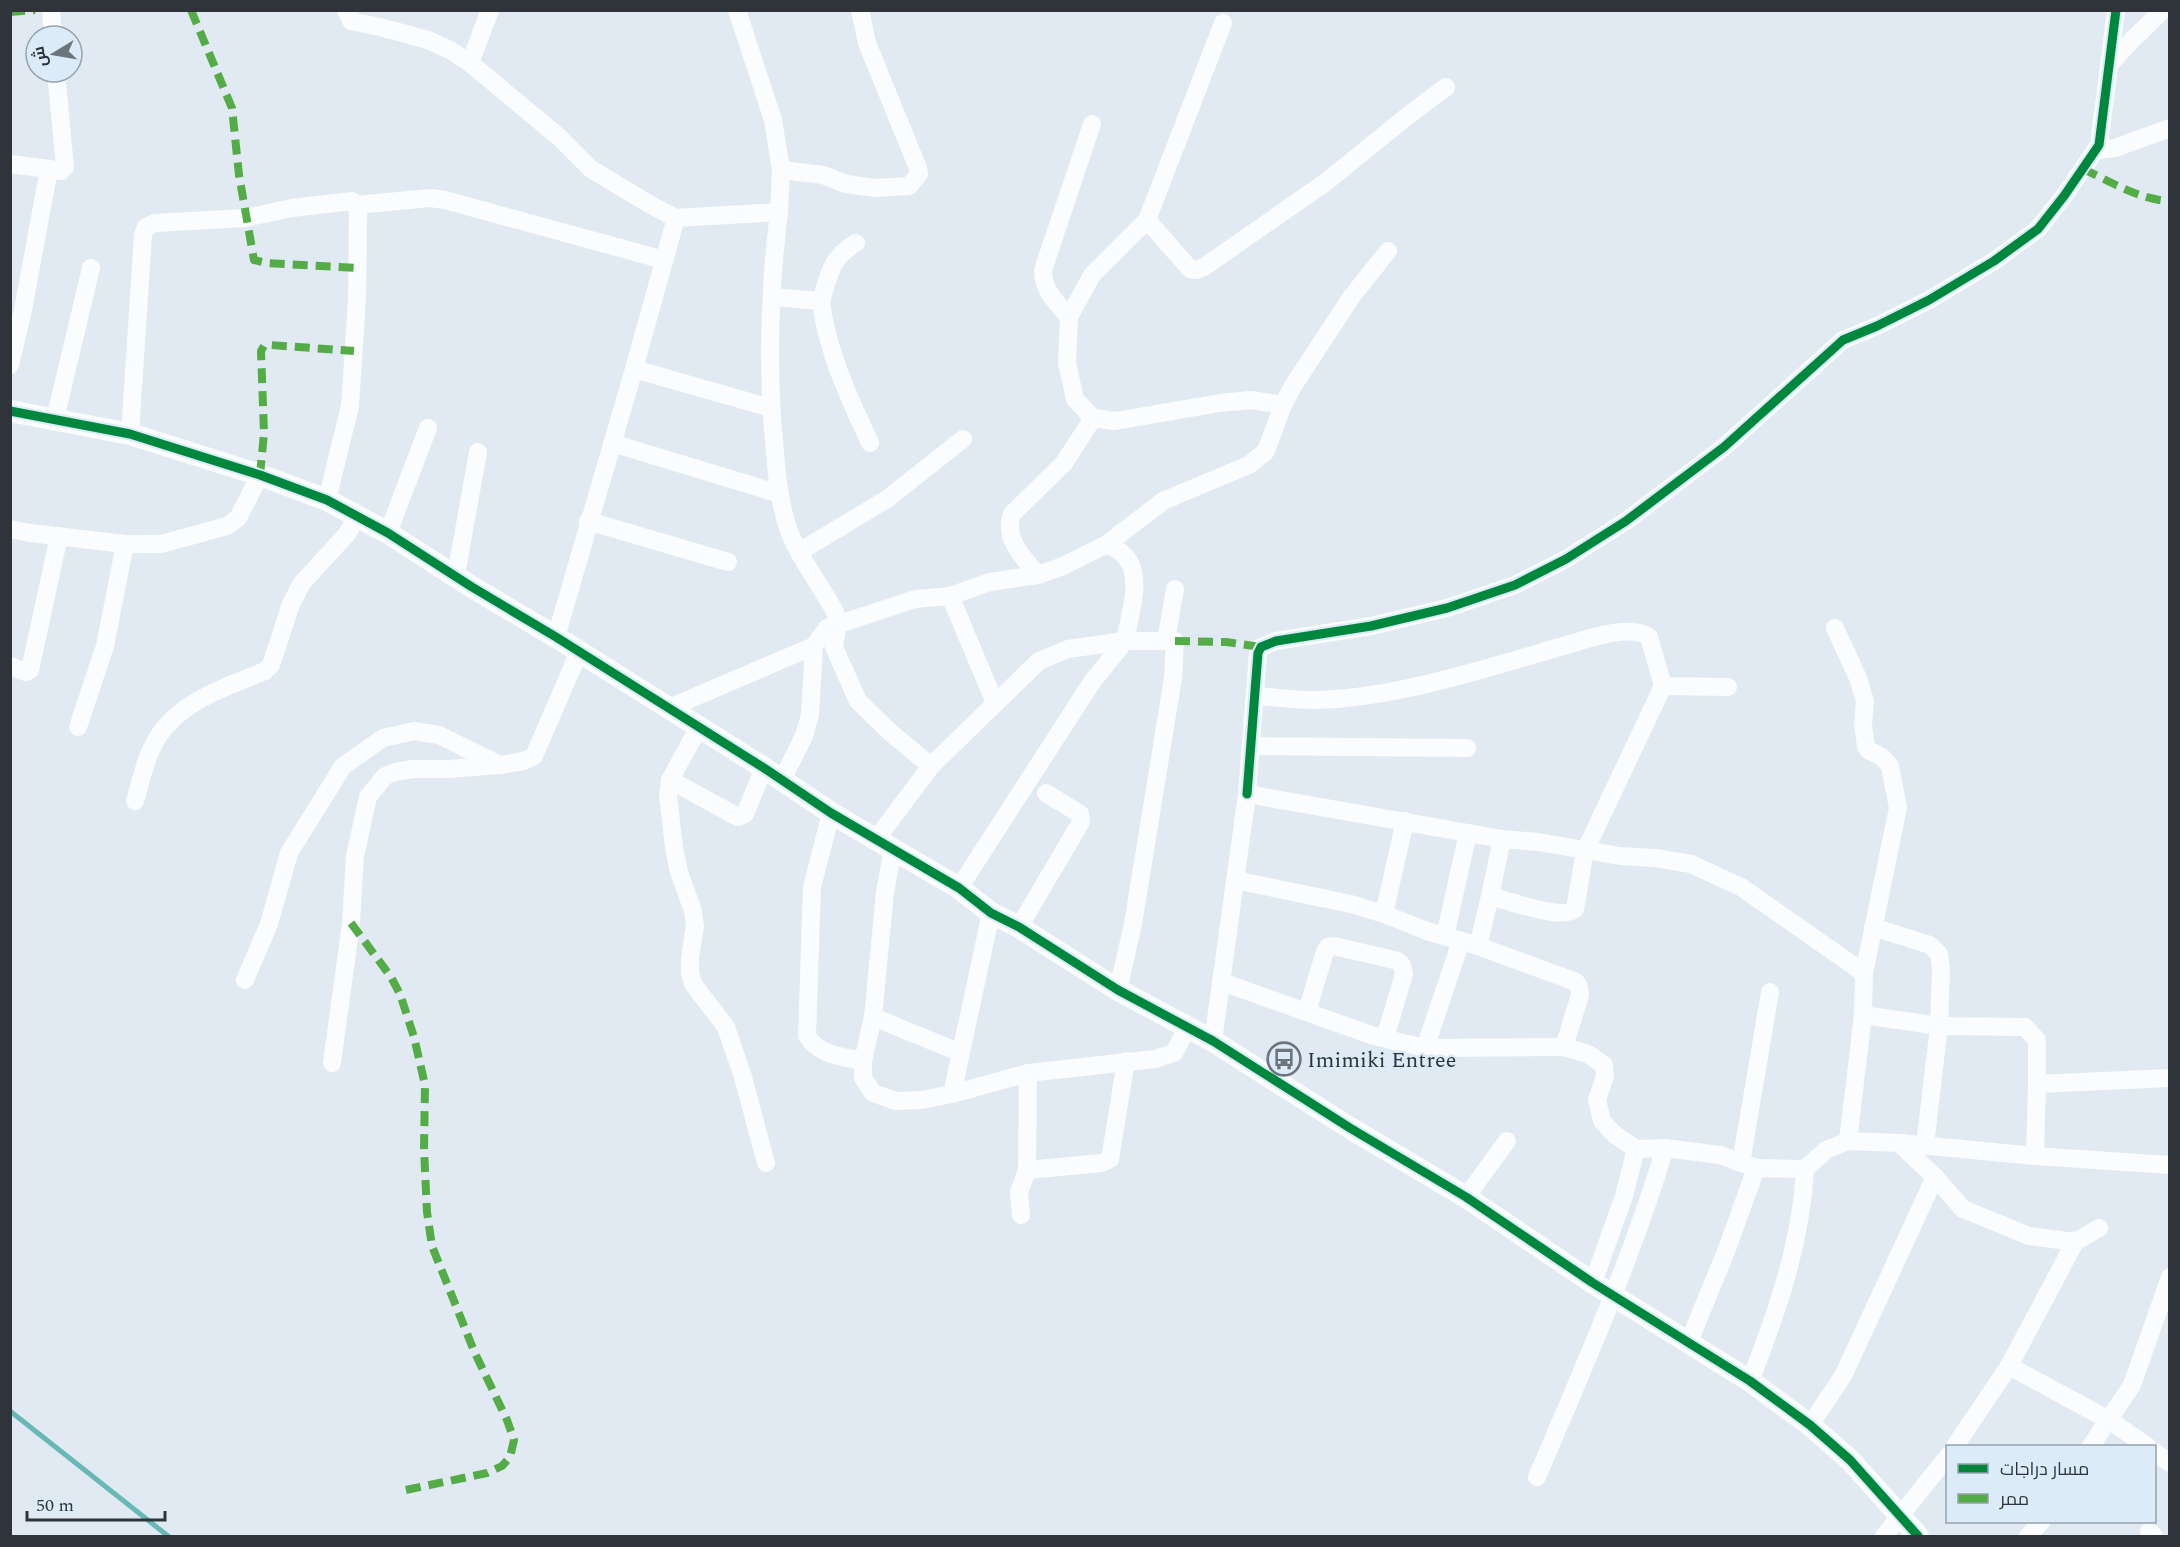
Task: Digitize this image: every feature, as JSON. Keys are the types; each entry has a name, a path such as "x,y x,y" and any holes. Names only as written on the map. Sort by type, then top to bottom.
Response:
{"street":[{"path":"346,10 351,21 428,40 450,50 470,63 559,137 591,168 676,218 779,212"},
{"path":"470,63 490,10"},
{"path":"737,10 772,120 781,170 773,260 770,352 771,408 780,494 791,536 835,612 838,624 834,647 858,701 891,733 931,766"},
{"path":"781,170 823,176 846,184 875,188 909,186 919,174 867,43 860,10"},
{"path":"1213,1041 1247,794 1258,653 1261,647 1276,641 1371,626 1447,608 1515,585 1576,553 1626,521 1724,447 1843,340 1878,326 1929,300 1994,261 2038,229 2099,145 2116,10"},
{"path":"2109,65 2163,10"},
{"path":"1223,23 1148,220 1092,275 1069,318 1067,363 1075,399 1093,418 1115,420 1210,404 1251,400 1283,405"},
{"path":"10,164 62,171 65,167 57,84"},
{"path":"1148,220 1190,269 1196,270 1204,267 1326,182 1446,87"},
{"path":"1069,318 1047,292 1043,283 1043,270 1092,124"},
{"path":"2096,150 2115,148 2169,128"},
{"path":"10,364 23,310 49,169"},
{"path":"130,434 143,235 146,227 155,223 245,218 348,200 356,205 430,198 445,200 664,260"},
{"path":"327,500 350,405 357,300 358,214 356,205"},
{"path":"556,637 676,218"},
{"path":"856,243 840,253 835,260 821,301 823,324 842,382 870,443"},
{"path":"669,708 814,646 827,628 838,624 915,599 950,596 990,582 1038,575 1063,566 1107,544 1163,501 1232,472 1258,458 1266,451 1283,405 1293,386 1352,296 1388,250"},
{"path":"55,419 91,268"},
{"path":"772,297 821,301"},
{"path":"634,369 771,408"},
{"path":"10,411 130,434 260,476 327,500 358,515 669,708 831,813 959,888 991,913 1019,927 1118,990 1213,1041 1350,1128 1466,1197 1612,1296 1750,1381 1810,1425 1850,1460 1918,1536"},
{"path":"1038,575 1018,551 1008,523 1012,514 1064,463 1093,418"},
{"path":"388,533 428,428"},
{"path":"799,552 887,499 963,439"},
{"path":"612,443 780,494"},
{"path":"456,575 478,453"},
{"path":"10,529 125,544 161,544 227,526 238,518 260,476"},
{"path":"135,801 152,747 167,724 187,707 265,671 271,665 291,604 302,583 347,534 358,515"},
{"path":"588,521 728,562"},
{"path":"10,666 26,672 30,670 59,536"},
{"path":"78,727 105,646 125,544"},
{"path":"959,888 1092,682 1125,641 1134,586 1133,568 1124,555 1107,544"},
{"path":"1166,641 1175,589"},
{"path":"950,596 995,703"},
{"path":"1835,628 1858,678 1865,701 1863,725 1866,746 1890,766 1898,808 1864,974 1863,1015 1848,1142"},
{"path":"1256,696 1314,700 1369,695 1471,673 1587,639 1620,632 1642,632 1649,637 1663,686 1585,851 1577,905 1572,913 1559,914 1490,896"},
{"path":"1118,990 1133,924 1173,678 1175,641 1125,641 1068,649 1039,662 931,766 885,844 885,892 873,1017 863,1061 863,1078 873,1093 896,1101 921,1100 1028,1073 1155,1059 1174,1053 1187,1028"},
{"path":"670,780 738,817 746,813 773,774 804,736 810,715 814,646"},
{"path":"332,1063 351,923 355,856 368,797 385,776 395,772 500,765 524,761 534,756 579,652"},
{"path":"1663,686 1728,687"},
{"path":"699,727 670,780 668,795 674,848 693,911 695,926 690,972 693,984 726,1027 743,1077 766,1163"},
{"path":"245,980 269,924 289,854 343,766 383,738 414,731 439,735 500,765"},
{"path":"1251,746 1467,748"},
{"path":"1019,927 1080,827 1080,814 1046,793"},
{"path":"1247,794 1405,820 1468,833 1620,856 1655,858 1691,864 1741,887 1864,974"},
{"path":"831,813 812,887 807,1036 813,1045 834,1056 863,1061"},
{"path":"1384,914 1405,820"},
{"path":"1461,941 1468,833"},
{"path":"1425,1048 1461,941 1490,896 1502,838"},
{"path":"1235,880 1351,904 1576,982 1580,994 1564,1047"},
{"path":"952,1094 991,913"},
{"path":"1874,927 1930,945 1939,954 1941,969 1939,1026 1925,1145"},
{"path":"1307,1011 1328,947 1334,946 1398,960 1404,974 1385,1038"},
{"path":"1222,981 1385,1038 1425,1048 1564,1047 1588,1054 1604,1065 1605,1076 1597,1100 1602,1121 1614,1134 1636,1149 1665,1148 1720,1155 1749,1166 1805,1169"},
{"path":"1688,1344 1727,1249 1749,1166 1770,992"},
{"path":"1863,1015 1939,1026 2025,1027 2037,1040 2036,1156"},
{"path":"873,1017 961,1053"},
{"path":"1027,1170 1102,1163 1110,1159 1126,1061"},
{"path":"1021,1215 1019,1192 1027,1170 1028,1073"},
{"path":"2037,1084 2169,1078"},
{"path":"1466,1197 1507,1141"},
{"path":"1750,1381 1776,1315 1785,1282 1803,1202 1805,1169 1826,1150 1848,1142 1899,1143 2036,1156 2169,1165"},
{"path":"1899,1143 1935,1177 1963,1209 2029,1236 2075,1242"},
{"path":"1537,1477 1612,1296 1647,1205 1665,1148"},
{"path":"1593,1283 1624,1196 1636,1149"},
{"path":"1810,1425 1843,1376 1935,1177"},
{"path":"1955,1445 2009,1366 2075,1242 2099,1228"},
{"path":"2092,1445 2132,1385 2169,1277"},
{"path":"2009,1366 2109,1420 2145,1445"},
{"path":"2156,1453 2169,1462"},
{"path":"1884,1536 1946,1457"},
{"path":"2028,1536 2039,1523"}],"waterway":[{"path":"10,1411 168,1536"}],"marked path":[{"path":"10,12 35,10"},
{"path":"191,10 232,108 239,175 254,260 266,263 357,268"},
{"path":"2083,169 2136,194 2170,201"},
{"path":"260,475 264,433 261,351 264,346 354,351"},
{"path":"1175,641 1226,642 1261,647"},
{"path":"351,923 391,977 400,994 414,1037 425,1085 424,1149 427,1212 432,1246 474,1351 507,1420 514,1440 510,1457 502,1466 487,1473 401,1491"}],"cycle path":[{"path":"1247,794 1258,653 1261,647 1276,641 1371,626 1447,608 1515,585 1566,559 1626,521 1724,447 1843,340 1929,300 1994,261 2038,229 2099,145 2116,10"},
{"path":"10,411 130,434 260,475 327,500 388,533 764,768 831,813 959,888 991,913 1019,927 1118,990 1213,1041 1350,1128 1466,1197 1593,1283 1750,1381 1810,1425 1850,1460 1918,1536"}],"place":[{"name":"Imimiki Entree","path":"1284,1059"}]}
